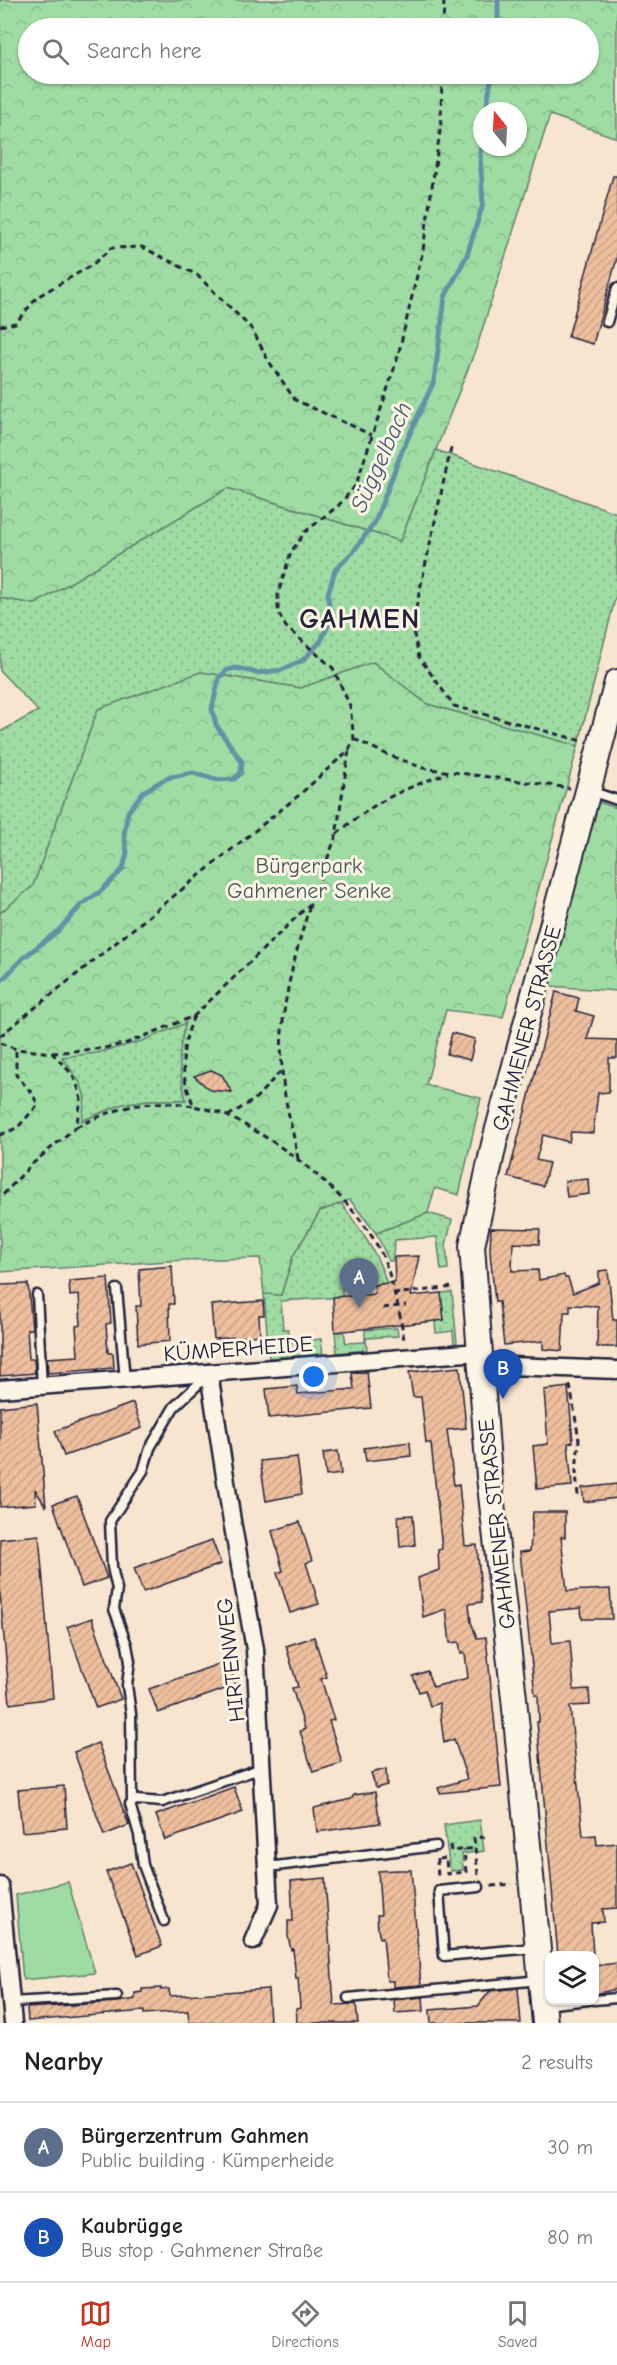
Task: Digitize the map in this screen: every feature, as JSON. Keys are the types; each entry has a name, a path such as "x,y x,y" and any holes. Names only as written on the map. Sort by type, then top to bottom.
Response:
{"main road":[{"name":"GAHMENER STRASSE","path":"544,2014 489,1477 472,1255 476,1220 494,1144 590,791 617,682"}],"street":[{"name":"KÜMPERHEIDE","path":"0,1389 405,1358 479,1356 510,1366 617,1370"},
{"name":"HIRTENWEG","path":"209,1373 255,1649 269,1905 253,1941"},
{"path":"0,1886 13,2023"}],"lane":[{"path":"607,322 617,288"},
{"path":"590,791 617,800"},
{"path":"117,1289 125,1380"},
{"path":"37,1295 42,1386"},
{"path":"164,1921 142,1859 139,1835 130,1804 132,1801 131,1714 127,1685 130,1661 127,1645 114,1609 117,1589 112,1567 110,1521 143,1471 150,1448 174,1407 209,1373"},
{"path":"132,1801 162,1802 263,1768"},
{"path":"268,1868 436,1846"},
{"path":"479,1887 439,1891 444,1956 538,1948"},
{"path":"348,1998 541,1980"},
{"path":"10,2002 117,1996"},
{"path":"599,2000 617,1998"},
{"path":"544,2014 575,2005"}],"path":[{"path":"443,18 444,0"},
{"path":"298,1159 282,1070 281,1039 286,992 311,903 336,836 349,750 354,739 350,706 333,668 286,627 278,612 278,594 291,552 305,532 339,505 356,485 397,360 423,250 441,124 442,84"},
{"path":"0,326 16,323 37,297 92,265 111,248 142,247 197,275 252,329 268,360 295,400 372,435"},
{"path":"451,448 412,626 419,657 454,706 601,746"},
{"path":"354,739 423,768 590,791"},
{"path":"0,1036 298,796 349,750"},
{"path":"336,836 375,803 405,789 451,773"},
{"path":"0,1043 16,1049 52,1053 105,1048 127,1043 194,1016 311,903"},
{"path":"194,1016 184,1044 182,1059 185,1085 194,1106"},
{"path":"0,1135 17,1128 38,1105 32,1093 15,1075 16,1049"},
{"path":"52,1053 72,1074 78,1087 81,1100 76,1127"},
{"path":"228,1116 254,1100 282,1070"},
{"path":"0,1198 31,1165 76,1127 121,1107 134,1104 166,1103 194,1106 228,1116 298,1159 345,1202 364,1225 383,1257 402,1325 405,1358"},
{"path":"393,1294 447,1287"},
{"path":"383,1308 406,1305"},
{"path":"568,1369 579,1440 576,1471 578,1496"},
{"path":"486,1837 474,1839 479,1887 531,1882"},
{"path":"449,1844 451,1851 475,1848"},
{"path":"436,1846 439,1891"},
{"path":"437,1859 446,1858 447,1874 466,1872 464,1850"}],"green space":[{"path":"0,0 617,0 617,138 550,115 477,346 400,541 228,488 35,604 0,598"},
{"path":"436,450 617,513 617,591 578,746 427,704 373,662 301,688 201,672 98,709 33,886 0,913 0,732 38,711 0,671 0,598 35,604 228,488 400,541"},
{"name":"Bürgerpark Gahmener Senke","path":"373,662 427,704 578,746 503,1017 446,1010 426,1085 481,1098 459,1195 435,1188 428,1213 376,1233 350,1200 320,1211 293,1256 281,1295 264,1294 260,1258 184,1260 0,1272 0,913 33,886 98,709 201,672 301,688","holes":["186,1023 180,1062 186,1100 148,1100 123,1104 82,1121 85,1098 81,1084 62,1057 97,1053 142,1041"]},
{"path":"598,802 617,808 617,991 549,986 580,860"},
{"path":"186,1022 180,1061 187,1100 148,1100 123,1104 81,1121 83,1093 81,1086 61,1057 125,1044"},
{"path":"341,1203 374,1252 387,1284 342,1288 342,1297 281,1301 283,1329 288,1329 290,1342 321,1339 323,1354 269,1358 264,1294 281,1295 293,1256 320,1211"},
{"path":"428,1213 452,1220 446,1245 448,1269 441,1270 437,1237 395,1240 392,1261 389,1261 376,1233"},
{"path":"452,1292 457,1343 454,1344 453,1331 436,1333 435,1321 444,1320 441,1293"},
{"path":"397,1328 398,1336 366,1338 367,1350 337,1353 335,1332 344,1332 346,1343 365,1342 365,1330"},
{"path":"480,1820 484,1851 462,1854 463,1870 450,1871 444,1825"},
{"path":"68,1882 95,1973 23,1980 16,1895"}],"building":[{"path":"613,176 617,176 617,258 593,344 568,337"},
{"path":"556,992 579,998 576,1011 594,1016 587,1039 617,1040 617,1058 609,1058 609,1092 598,1093 593,1133 571,1132 569,1142 543,1135 536,1160 549,1163 543,1186 508,1177"},
{"path":"452,1033 475,1039 470,1060 447,1054"},
{"path":"211,1070 222,1075 232,1092 210,1090 194,1076"},
{"path":"588,1179 589,1194 567,1197 565,1181"},
{"path":"491,1228 540,1229 539,1244 513,1243 512,1271 538,1270 539,1280 564,1275 568,1278 573,1293 599,1283 599,1271 608,1270 613,1320 617,1320 617,1347 597,1347 598,1306 570,1305 570,1312 564,1312 562,1351 543,1349 543,1341 504,1345 499,1302 495,1302 490,1252"},
{"path":"419,1256 411,1296 441,1293 444,1320 335,1332 333,1297 375,1294 374,1285 395,1282 394,1257"},
{"path":"172,1266 174,1304 169,1304 170,1341 138,1344 136,1306 141,1306 139,1269"},
{"path":"108,1278 111,1323 106,1324 108,1353 113,1353 114,1368 48,1373 47,1358 78,1356 76,1326 81,1325 79,1295 70,1296 69,1281"},
{"path":"28,1284 32,1329 27,1329 29,1359 34,1359 35,1373 0,1376 0,1285"},
{"path":"263,1301 264,1315 259,1315 260,1335 214,1339 211,1305"},
{"path":"460,1367 466,1428 447,1430 454,1485 459,1484 465,1546 477,1545 482,1602 469,1604 471,1622 477,1638 486,1637 501,1787 440,1793 438,1788 467,1779 454,1739 444,1743 439,1703 430,1706 425,1690 419,1692 413,1676 427,1671 433,1687 468,1678 465,1653 461,1654 459,1642 450,1643 446,1609 423,1617 418,1578 439,1570 438,1550 442,1549 431,1443 426,1443 421,1397 413,1397 409,1372"},
{"path":"367,1372 371,1408 269,1418 266,1389 297,1386 298,1394 354,1389 352,1373"},
{"path":"568,1387 573,1442 568,1443 572,1486 537,1489 533,1446 548,1444 544,1390"},
{"path":"37,1403 46,1507 35,1489 36,1504 0,1507 0,1407"},
{"path":"133,1403 142,1428 64,1456 55,1431"},
{"path":"410,1442 411,1456 366,1461 364,1448"},
{"path":"338,1451 341,1474 326,1476 323,1453"},
{"path":"297,1457 302,1494 266,1501 260,1461"},
{"path":"617,1484 617,1498 584,1502 582,1488"},
{"path":"77,1496 107,1578 82,1587 53,1504"},
{"path":"533,1512 565,1512 565,1537 561,1537 567,1591 610,1589 612,1619 582,1619 581,1608 549,1611 552,1643 570,1641 574,1690 589,1689 590,1705 570,1706 583,1836 596,1835 597,1845 617,1843 617,1908 603,1909 604,1922 591,1923 593,1951 558,1951 537,1722 539,1722 538,1695 535,1695 520,1552 530,1551"},
{"path":"413,1515 415,1545 400,1547 398,1516"},
{"path":"300,1522 312,1561 306,1563 319,1604 290,1613 277,1573 283,1571 272,1531"},
{"path":"39,1535 53,1698 10,1704 0,1593 0,1539"},
{"path":"212,1540 221,1564 143,1592 134,1568"},
{"path":"92,1618 121,1699 96,1708 67,1627"},
{"path":"314,1637 327,1677 321,1679 334,1720 329,1721 342,1763 313,1772 300,1731 305,1729 292,1688 298,1687 286,1646"},
{"path":"227,1661 236,1685 158,1713 149,1689"},
{"path":"98,1743 129,1825 104,1835 74,1752"},
{"path":"386,1769 387,1785 376,1788 371,1773"},
{"path":"64,1786 67,1828 22,1832 18,1790"},
{"path":"234,1787 243,1812 165,1840 156,1815"},
{"path":"375,1792 380,1823 317,1832 314,1808 351,1799 354,1795"},
{"path":"131,1863 162,1946 138,1955 106,1872"},
{"path":"411,1870 421,1985 393,1987 393,1981 387,1981 383,1937 380,1938 378,1930 377,1915 381,1915 378,1871"},
{"path":"325,1878 334,2005 356,2004 358,2023 297,2023 296,2009 300,2008 298,1978 296,1979 293,1949 291,1950 288,1936 288,1921 293,1921 291,1881"},
{"path":"617,1963 617,1989 599,1993 599,1965"},
{"path":"161,1988 161,1990 169,1989 170,1996 268,1989 270,2021 189,2023 188,2011 144,2014 144,2011 28,2021 27,2008 117,2002 135,1999 135,1993 142,1992 142,1989"},
{"path":"518,1988 521,2023 431,2023 430,2010 478,2006 490,1991"},
{"path":"423,1997 424,2011 395,2013 394,2000"}],"waterway":[{"name":"Süggelbach","path":"498,0 498,18"},
{"name":"Süggelbach","path":"487,102 490,84"},
{"name":"Süggelbach","path":"0,982 23,958 59,930 82,904 100,892 123,869 127,853 124,834 128,812 143,792 167,778 193,773 218,780 234,779 241,773 242,762 216,725 212,709 219,678 227,670 236,668 258,673 282,670 303,660 321,641 330,621 328,594 335,570 353,552 375,522 402,451 434,381 445,297 467,255 483,204 480,156"}],"place":[{"name":"Bürgerzentrum Gahmen","path":"359,1308"},
{"name":"Kaubrügge","path":"503,1399"}],"district":[{"name":"GAHMEN","path":"360,618"}]}
